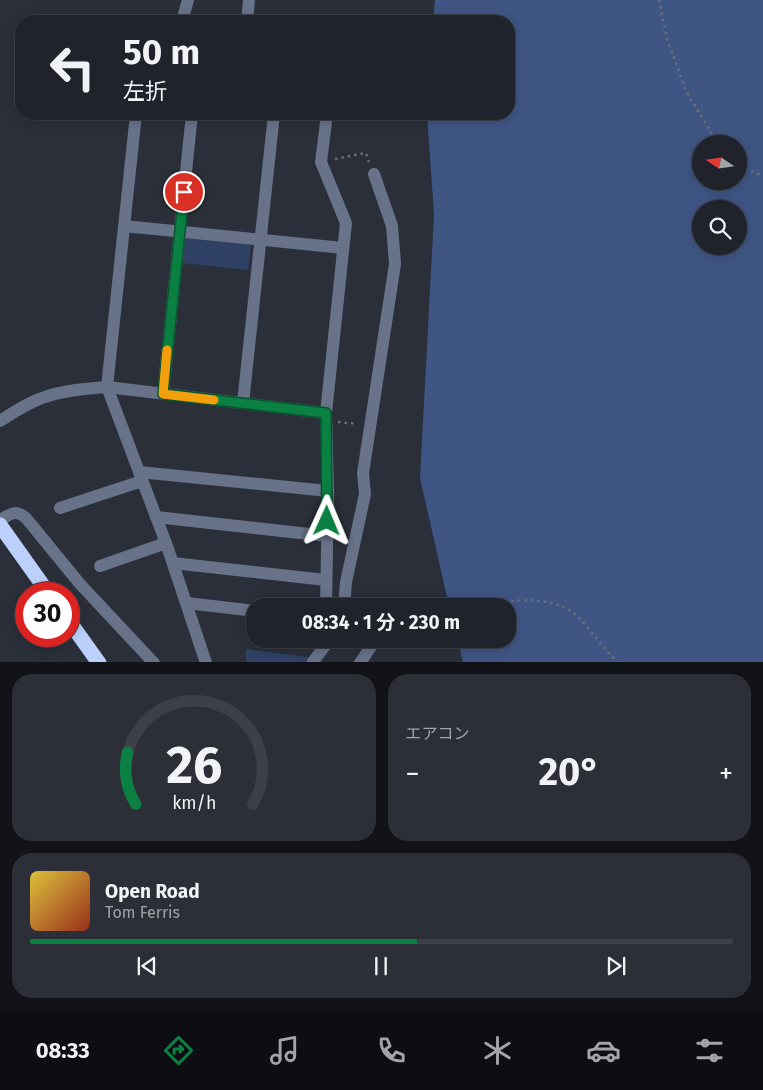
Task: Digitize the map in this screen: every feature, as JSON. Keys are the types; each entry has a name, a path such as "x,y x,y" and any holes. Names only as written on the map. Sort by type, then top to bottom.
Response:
{"highway":[{"path":"0,525 40,582"},
{"path":"80,637 98,662"}],"street":[{"path":"184,15 188,0"},
{"path":"248,15 249,0"},
{"path":"135,120 107,387 166,543 206,662"},
{"path":"163,394 191,120"},
{"path":"243,403 273,120"},
{"path":"326,120 321,162 346,223 326,417 328,491 326,598"},
{"path":"345,598 346,582 365,494 363,473 372,425 395,264 392,226 374,174"},
{"path":"124,226 343,248"},
{"path":"0,421 20,408 45,397 74,390 107,387 243,403 326,417"},
{"path":"60,508 141,476 328,491"},
{"path":"0,520 14,513 20,513 26,518 80,584 154,662"},
{"path":"156,517 327,536"},
{"path":"100,566 166,543"},
{"path":"173,563 326,580"},
{"path":"187,603 246,610"},
{"path":"312,662 323,648"},
{"path":"360,662 370,648"}],"path":[{"path":"659,0 667,39 686,91 713,135"},
{"path":"321,162 366,153"},
{"path":"748,170 763,176"},
{"path":"326,417 372,425"},
{"path":"516,599 559,605 578,617 618,662"}],"shaded area":[{"path":"435,0 763,0 763,662 463,662 459,648 516,648 516,598 447,598 420,478 434,215 427,120 515,120 515,15 434,15"},
{"path":"184,238 251,245 248,270 182,263"},
{"path":"246,649 309,657 304,662 246,662"}],"slow traffic":[{"path":"167,350 163,394 214,400"}],"route":[{"path":"184,192 163,394 326,413 327,521"}]}
